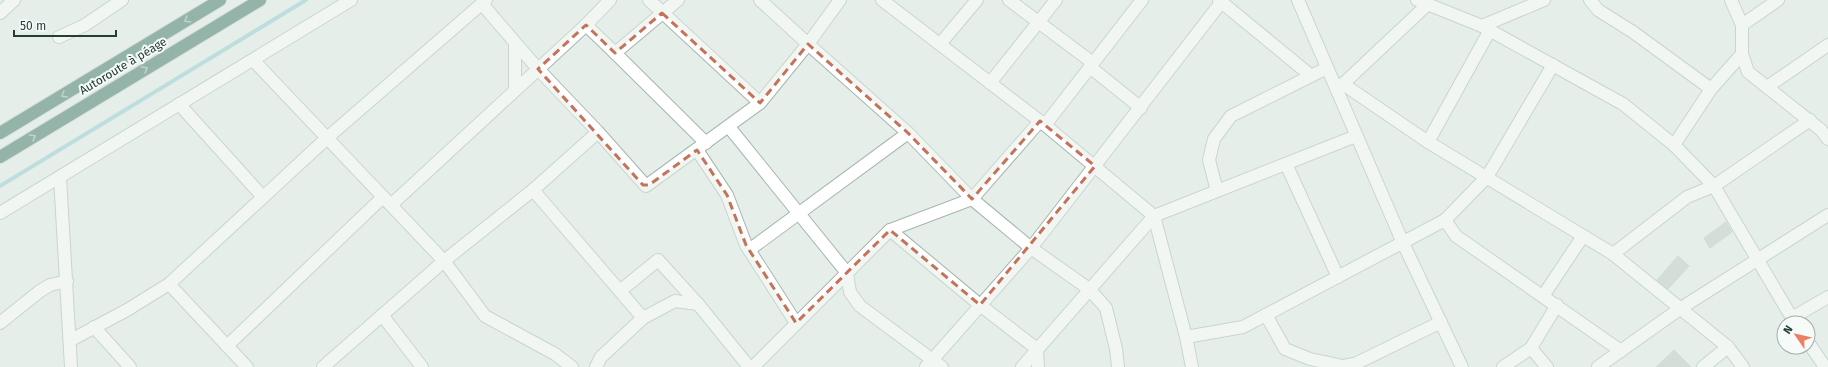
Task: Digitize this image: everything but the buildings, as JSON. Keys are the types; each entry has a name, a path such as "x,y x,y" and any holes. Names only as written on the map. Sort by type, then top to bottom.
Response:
{"highway":[{"path":"0,133 220,0"},
{"name":"Autoroute à péage","path":"0,157 260,0"}],"street":[{"path":"0,13 14,0"},
{"path":"59,37 85,25 122,0"},
{"path":"0,213 351,0"},
{"path":"227,346 387,201 515,90 586,25 610,0"},
{"path":"648,0 760,103"},
{"path":"615,53 678,0"},
{"path":"760,0 908,133 972,200 1031,248 1089,289 1106,308 1116,349 1118,367"},
{"path":"71,340 127,310 169,284 327,138 484,2 538,69 598,132 646,186 702,147 760,103 808,44 840,0"},
{"path":"882,0 1042,123 1154,216 1186,337 1192,367"},
{"path":"940,44 977,0"},
{"path":"1010,0 1039,22 1141,108"},
{"path":"990,83 1056,0"},
{"path":"753,367 890,230 972,200 1042,123 1091,65 1142,0"},
{"path":"1298,0 1327,68 1339,85 1356,136 1403,243 1462,367"},
{"path":"1428,142 1486,28 1544,0"},
{"path":"1590,0 1598,10 1633,32 1712,89"},
{"path":"1731,0 1742,25 1742,54 1748,72 1810,120 1828,139"},
{"path":"1742,25 1778,0"},
{"path":"729,127 847,273 850,292 860,306 934,365 980,305 1031,248 1141,108 1221,1 1310,76"},
{"path":"1339,85 1422,2 1486,28 1623,104 1674,145 1714,186 1756,259 1791,315"},
{"path":"586,25 615,53 702,147 727,195 749,250 796,323"},
{"path":"515,42 515,90"},
{"path":"1767,87 1828,45"},
{"path":"1674,145 1712,89 1742,54"},
{"path":"253,60 444,261 485,316 555,354 572,367"},
{"path":"1186,337 1243,327 1445,220 1487,177 1553,65"},
{"path":"1217,191 1209,160 1214,139 1231,116 1327,68"},
{"path":"1339,85 1428,142 1613,254 1728,347 1743,367"},
{"path":"179,104 263,197"},
{"path":"1613,254 1688,197 1714,186 1810,120"},
{"path":"323,367 444,261 534,190 598,132"},
{"path":"749,250 908,133"},
{"path":"1022,367 1154,216 1356,136"},
{"path":"1286,164 1338,277"},
{"path":"60,177 72,367"},
{"path":"534,190 643,318"},
{"path":"1598,367 1681,308 1756,259 1828,215"},
{"path":"1445,220 1456,236 1621,351"},
{"path":"890,230 980,305 1037,349 1038,367"},
{"path":"1543,296 1583,236"},
{"path":"620,291 658,260 698,304 749,367"},
{"path":"0,323 40,291 50,285 67,281"},
{"path":"169,284 247,367"},
{"path":"1801,315 1828,297"},
{"path":"596,367 601,357 643,318 676,301 698,304"},
{"path":"1503,367 1531,348 1557,305"},
{"path":"382,315 422,367"},
{"path":"1266,315 1286,349 1310,359 1343,366 1358,363 1441,322"},
{"path":"94,327 130,367"},
{"path":"1703,367 1728,347"},
{"path":"1531,348 1547,367"},
{"path":"1816,354 1825,367"}],"highlighted area":[{"path":"662,13 760,103 808,44 908,133 972,199 1040,121 1095,166 980,305 890,230 796,323 746,245 727,195 697,150 649,185 643,185 538,69 586,25 615,53"}],"waterway":[{"path":"0,186 306,0"}]}
